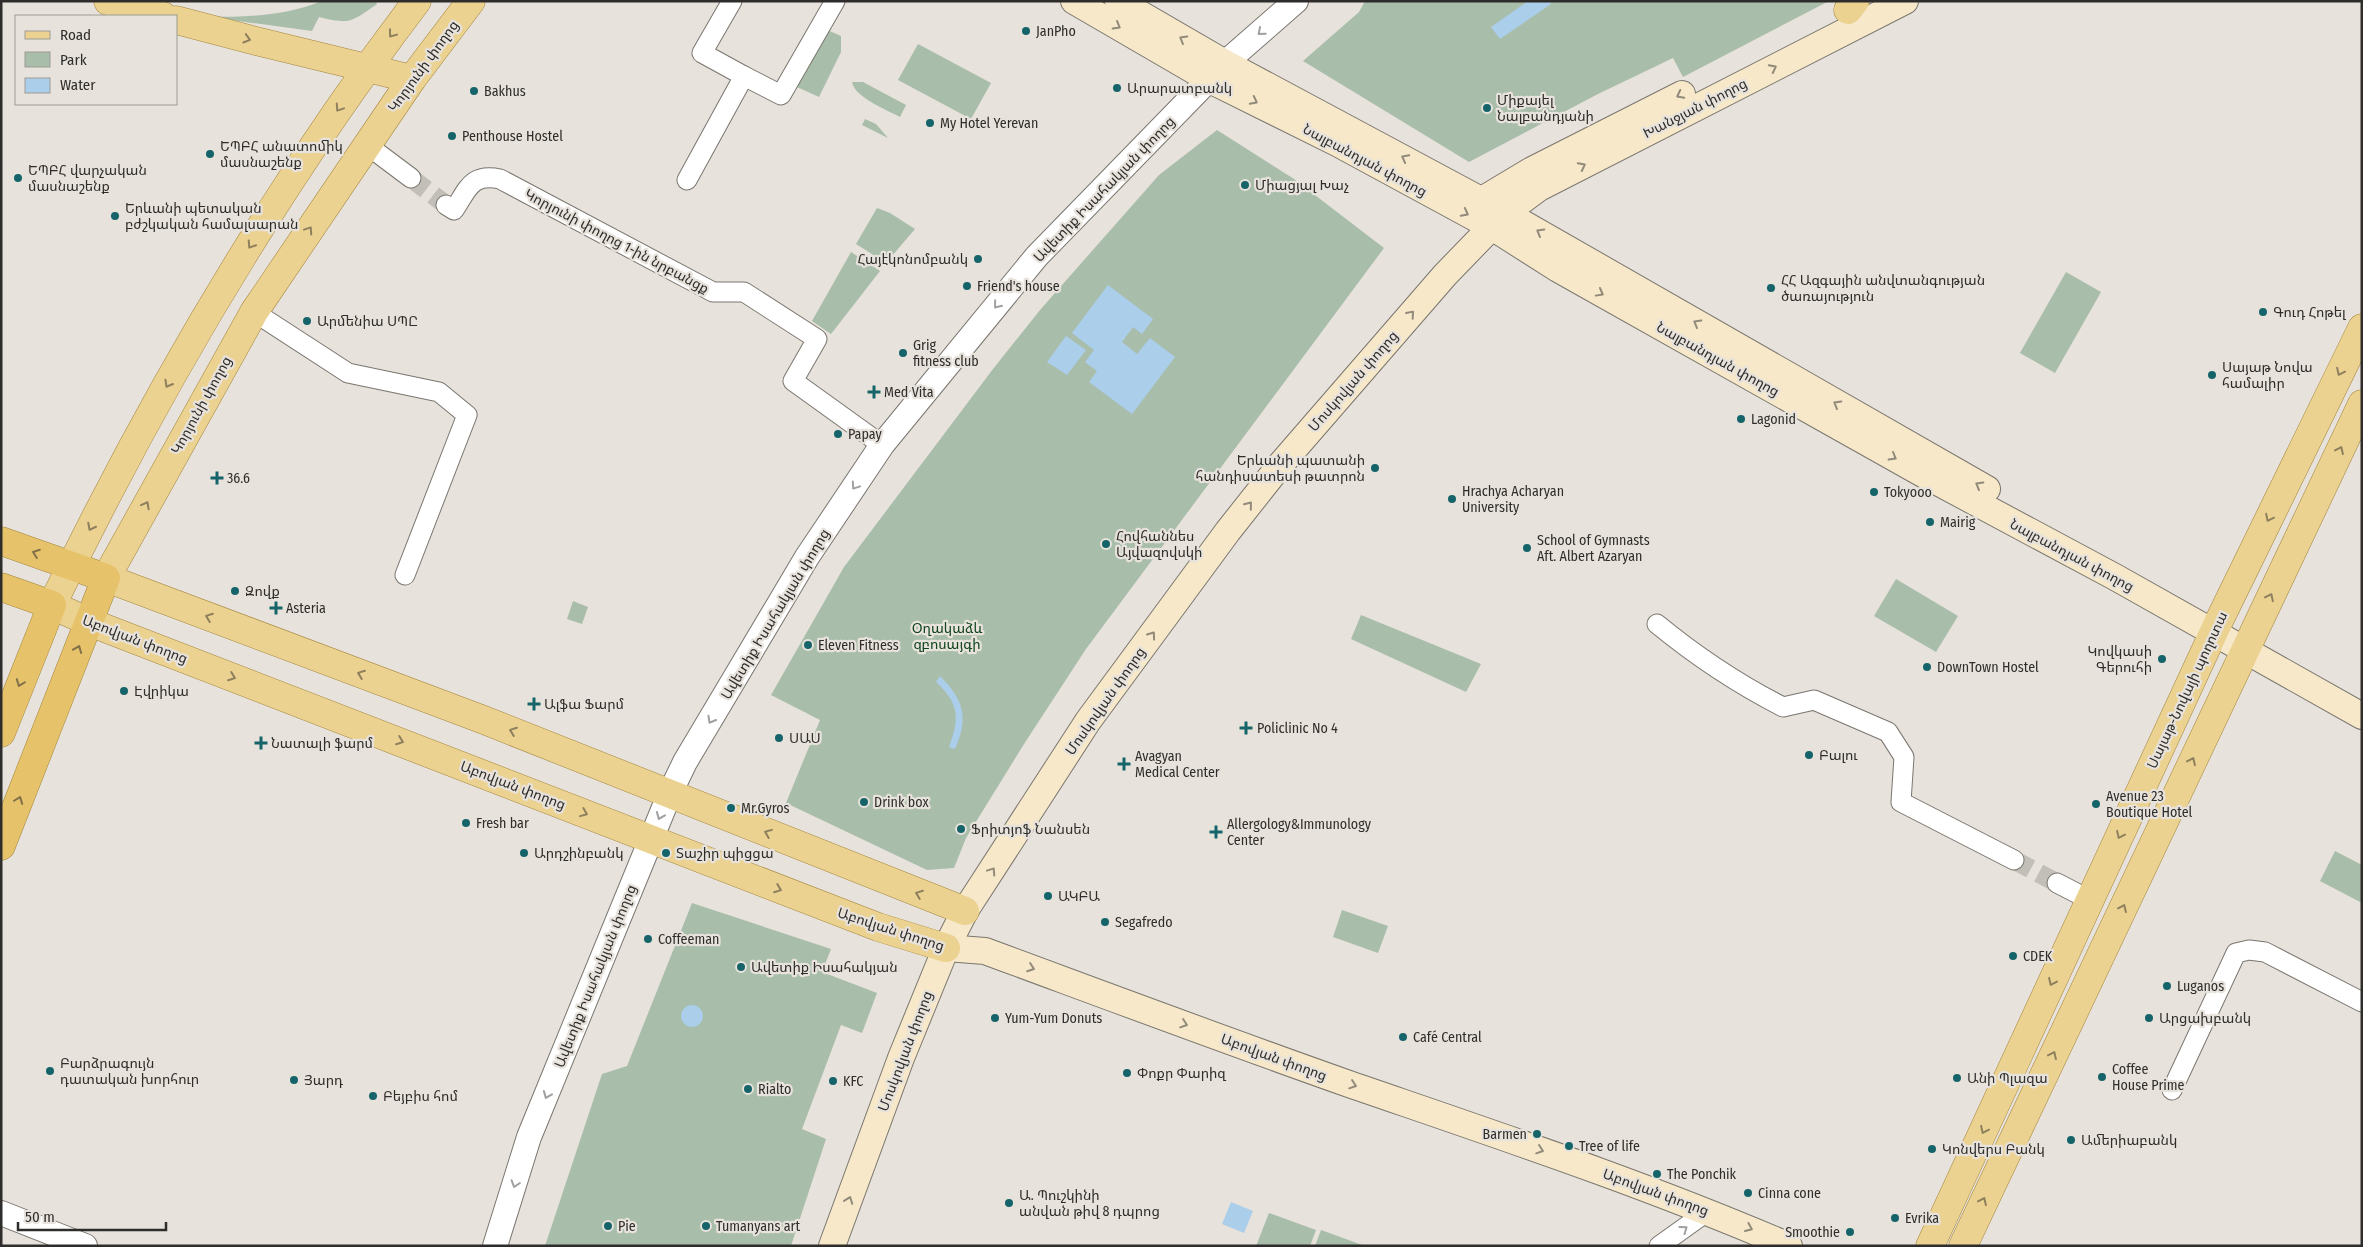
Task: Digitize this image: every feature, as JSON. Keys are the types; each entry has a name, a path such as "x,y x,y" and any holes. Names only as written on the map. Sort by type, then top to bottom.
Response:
{"highway":[{"path":"1,540 106,578"},
{"name":"Կորյունի փողոց","path":"1,846 106,578"},
{"name":"Աբովյան փողոց","path":"1,587 52,606"},
{"path":"1,734 52,606"}],"main road":[{"path":"108,1 158,15"},
{"path":"52,606 140,432 223,289 366,68 417,1"},
{"name":"Կորյունի փողոց","path":"106,578 254,312 412,79 471,1"},
{"name":"Նալբանդյան փողոց","path":"1074,1 1482,200 1499,220"},
{"name":"Նալբանդյան փողոց","path":"1118,1 1218,71 1337,143 1499,220 2216,628 2362,716"},
{"name":"Խանջյան փողոց","path":"1499,220 1539,188 1905,1"},
{"name":"Խանջյան փողոց","path":"1482,200 1532,170 1856,4"},
{"path":"178,21 412,79"},
{"name":"Մոսկովյան փողոց","path":"832,1246 901,1058 946,948 965,911 1088,721 1228,531 1282,464 1433,289 1499,220"},
{"name":"Սայաթ-Նովայի պողոտա","path":"1930,1246 2216,628 2362,328"},
{"path":"1963,1246 2362,404"},
{"path":"106,578 484,720 965,911"},
{"name":"Աբովյան փողոց","path":"52,606 88,622 878,927 946,948 986,951 1304,1068 1624,1179 1708,1211 1789,1246"},
{"name":"Նալբանդյան փողոց","path":"2247,646 2362,704"}],"street":[{"path":"732,1 702,52 781,95 835,1"},
{"name":"Ավետիք Իսահակյան փողոց","path":"495,1246 529,1137 670,793 685,762 808,557 882,445 1037,256 1218,71 1296,1"},
{"path":"687,180 744,76"},
{"path":"367,144 411,178"},
{"name":"Կորյունի փողոց 1-ին նրբանցք","path":"446,205 454,210 475,180 486,176 500,179 713,292 744,292 817,339 793,381 882,445"},
{"path":"254,312 348,374 440,392 467,415 405,576"},
{"path":"1657,624 1685,647 1746,688 1783,708 1814,700 1888,732 1904,757 1901,802 2014,860"},
{"path":"2057,883 2090,900"},
{"path":"2172,1090 2236,953 2249,950 2265,952 2362,1002"},
{"path":"1659,1246 1708,1211"},
{"path":"1,1214 86,1246"}],"green space":[{"path":"322,1 376,1 377,4 350,20 337,21 319,17 312,31 209,17 266,15 294,10"},
{"path":"1365,1 1829,1 1683,77 1673,58 1598,94 1469,162 1303,61 1359,12"},
{"path":"825,29 841,36 841,52 819,97 797,87"},
{"path":"918,44 991,83 971,119 898,80"},
{"path":"852,82 863,82 906,105 900,117 865,98 854,88"},
{"path":"865,119 876,124 888,138 862,125"},
{"name":"Օղակաձև զբոսայգի","path":"1217,130 1294,179 1384,248 1086,649 966,838 954,868 927,870 786,803 820,720 771,695 844,567 993,369 1040,310 1159,175"},
{"path":"877,208 890,213 915,229 886,263 856,244"},
{"path":"851,252 880,271 831,334 812,321"},
{"path":"2066,272 2101,292 2055,373 2020,353"},
{"path":"1896,579 1958,616 1936,652 1874,616"},
{"path":"573,601 588,607 582,624 567,619"},
{"path":"1361,615 1481,664 1466,692 1351,639"},
{"path":"2335,851 2362,865 2362,903 2320,881"},
{"path":"692,903 831,949 822,972 877,993 862,1033 841,1025 802,1129 826,1139 791,1246 545,1246 602,1074 627,1066"},
{"path":"1342,910 1388,926 1378,953 1333,937"},
{"path":"1269,1213 1316,1230 1310,1246 1256,1246"},
{"path":"1321,1230 1365,1246 1315,1246"}],"water":[{"path":"1528,1 1550,1 1551,4 1500,39 1491,27"},
{"path":"1108,285 1153,319 1142,334 1133,327 1122,342 1137,354 1150,338 1175,357 1132,414 1089,382 1097,371 1085,362 1094,350 1072,333"},
{"path":"1066,336 1086,350 1067,375 1047,362"},
{"path":"940,676 954,693 962,710 962,728 955,749 949,747 955,728 955,711 949,697 936,682"},
{"path":"692,1005 700,1008 703,1016 700,1024 692,1027 684,1024 681,1016 684,1008"},
{"path":"1231,1202 1253,1211 1244,1233 1222,1224"}],"tunnel":[{"path":"411,178 446,205"},
{"path":"2014,860 2057,883"}],"place":[{"name":"JanPho","path":"1026,31"},
{"name":"Արարատբանկ","path":"1117,88"},
{"name":"Bakhus","path":"474,91"},
{"name":"Միքայել Նալբանդյանի","path":"1487,108"},
{"name":"My Hotel Yerevan","path":"930,123"},
{"name":"Penthouse Hostel","path":"452,136"},
{"name":"ԵՊԲՀ անատոմիկ մասնաշենք","path":"210,154"},
{"name":"ԵՊԲՀ վարչական մասնաշենք","path":"18,178"},
{"name":"Միացյալ Խաչ","path":"1245,185"},
{"name":"Երևանի պետական բժշկական համալսարան","path":"115,216"},
{"name":"Հայէկոնոմբանկ","path":"978,259"},
{"name":"Friend's house","path":"967,286"},
{"name":"ՀՀ Ազգային անվտանգության ծառայություն","path":"1771,288"},
{"name":"Գուդ Հոթել","path":"2263,312"},
{"name":"Արմենիա ՍՊԸ","path":"307,321"},
{"name":"Grig fitness club","path":"903,353"},
{"name":"Սայաթ Նովա համալիր","path":"2212,375"},
{"name":"Med Vita","path":"874,392"},
{"name":"Lagonid","path":"1741,419"},
{"name":"Papay","path":"838,434"},
{"name":"Երևանի պատանի հանդիսատեսի թատրոն","path":"1375,468"},
{"name":"36.6","path":"217,478"},
{"name":"Tokyooo","path":"1874,492"},
{"name":"Hrachya Acharyan University","path":"1452,499"},
{"name":"Mairig","path":"1930,522"},
{"name":"Հովհաննես Այվազովսկի","path":"1106,544"},
{"name":"School of Gymnasts Aft. Albert Azaryan","path":"1527,548"},
{"name":"Զովք","path":"235,591"},
{"name":"Asteria","path":"276,608"},
{"name":"Eleven Fitness","path":"808,645"},
{"name":"Կովկասի Գերուհի","path":"2162,659"},
{"name":"DownTown Hostel","path":"1927,667"},
{"name":"Էվրիկա","path":"124,691"},
{"name":"Ալֆա Ֆարմ","path":"534,704"},
{"name":"Policlinic No 4","path":"1246,728"},
{"name":"ՍԱՍ","path":"779,738"},
{"name":"Նատալի ֆարմ","path":"261,743"},
{"name":"Բալու","path":"1809,755"},
{"name":"Avagyan Medical Center","path":"1124,764"},
{"name":"Drink box","path":"864,802"},
{"name":"Avenue 23 Boutique Hotel","path":"2096,804"},
{"name":"Mr.Gyros","path":"731,808"},
{"name":"Fresh bar","path":"466,823"},
{"name":"Ֆրիտյոֆ Նանսեն","path":"961,829"},
{"name":"Allergology&Immunology Center","path":"1216,832"},
{"name":"Արդշինբանկ","path":"524,853"},
{"name":"Տաշիր պիցցա","path":"666,853"},
{"name":"ԱԿԲԱ","path":"1048,896"},
{"name":"Segafredo","path":"1105,922"},
{"name":"Coffeeman","path":"648,939"},
{"name":"CDEK","path":"2013,956"},
{"name":"Ավետիք Իսահակյան","path":"741,967"},
{"name":"Luganos","path":"2167,986"},
{"name":"Yum-Yum Donuts","path":"995,1018"},
{"name":"Արցախբանկ","path":"2149,1018"},
{"name":"Café Central","path":"1403,1037"},
{"name":"Բարձրագույն դատական խորհուր","path":"50,1071"},
{"name":"Փոքր Փարիզ","path":"1127,1073"},
{"name":"Coffee House Prime","path":"2102,1077"},
{"name":"Անի Պլազա","path":"1957,1078"},
{"name":"Յարդ","path":"294,1080"},
{"name":"KFC","path":"833,1081"},
{"name":"Rialto","path":"748,1089"},
{"name":"Բեյբիս հոմ","path":"373,1096"},
{"name":"Barmen","path":"1537,1134"},
{"name":"Ամերիաբանկ","path":"2071,1140"},
{"name":"Tree of life","path":"1569,1146"},
{"name":"Կոնվերս Բանկ","path":"1932,1149"},
{"name":"The Ponchik","path":"1657,1174"},
{"name":"Cinna cone","path":"1748,1193"},
{"name":"Ա. Պուշկինի անվան թիվ 8 դպրոց","path":"1009,1203"},
{"name":"Evrika","path":"1895,1218"},
{"name":"Pie","path":"608,1226"},
{"name":"Tumanyans art","path":"706,1226"},
{"name":"Smoothie","path":"1850,1232"}]}
